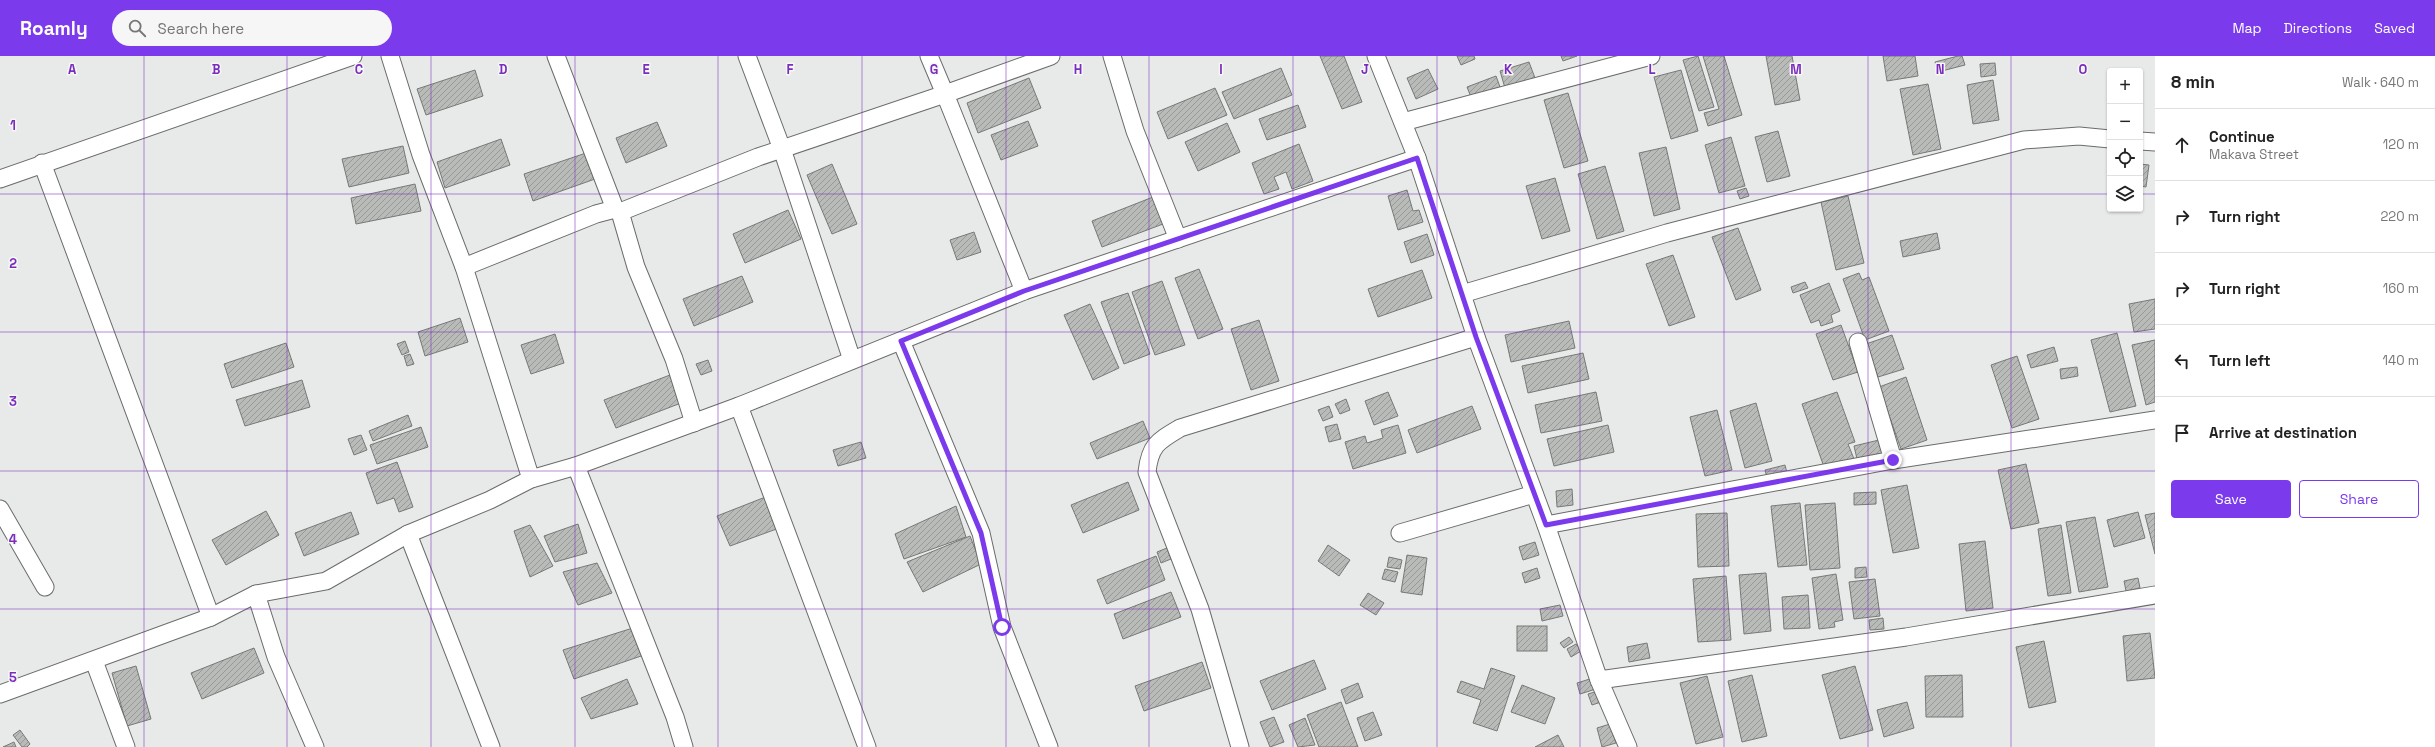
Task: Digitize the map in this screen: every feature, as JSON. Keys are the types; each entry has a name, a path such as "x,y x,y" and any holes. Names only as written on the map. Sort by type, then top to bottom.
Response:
{"street":[{"path":"0,179 42,163 354,56"},
{"path":"390,56 422,155 464,268 531,479"},
{"path":"556,56 617,210 636,267 674,360 694,423"},
{"path":"747,56 782,150 852,360"},
{"path":"929,56 1024,291"},
{"path":"464,268 596,214 617,210 782,150 1051,56"},
{"path":"1112,56 1135,131 1178,239"},
{"path":"1376,56 1404,122 1417,158 1476,337 1546,525 1599,680 1628,747"},
{"path":"1404,122 1651,56"},
{"path":"1462,294 1667,233 2024,140 2078,136 2107,139"},
{"path":"2143,141 2155,142"},
{"path":"0,694 94,661 211,616 256,594 326,581 408,534 490,500 531,479 576,466 739,406 1024,291 1417,158"},
{"path":"42,163 211,616"},
{"path":"1240,747 1200,609 1147,472 1151,450 1157,442 1180,428 1476,337"},
{"path":"901,341 981,533 1002,627 1049,747"},
{"path":"1858,342 1893,460"},
{"path":"739,406 867,747"},
{"path":"1546,525 1893,460 2155,420"},
{"path":"576,466 675,717 684,747"},
{"path":"1400,533 1534,494"},
{"path":"0,509 45,587"},
{"path":"408,534 491,747"},
{"path":"256,594 276,657 315,747"},
{"path":"1599,680 1906,637 2155,595"},
{"path":"94,661 126,747"}],"building":[{"path":"1320,56 1344,56 1362,102 1342,109"},
{"path":"1457,56 1474,56 1475,59 1461,65"},
{"path":"1561,56 1577,56 1563,61"},
{"path":"1698,56 1714,107 1699,111 1683,60"},
{"path":"1703,56 1724,56 1742,115 1708,126 1704,113 1719,109"},
{"path":"1766,56 1792,56 1800,100 1775,105"},
{"path":"1883,56 1915,56 1918,76 1887,81"},
{"path":"1962,56 1965,65 1938,72 1935,62"},
{"path":"1529,62 1535,78 1505,88 1500,71"},
{"path":"1995,63 1996,75 1981,77 1980,64"},
{"path":"1281,68 1292,95 1234,119 1222,92"},
{"path":"1428,69 1438,89 1416,99 1407,78"},
{"path":"475,70 483,96 426,115 417,89"},
{"path":"1681,70 1698,131 1671,139 1654,77"},
{"path":"1496,76 1500,87 1471,97 1467,87"},
{"path":"1029,78 1041,108 978,133 967,103"},
{"path":"1993,80 1999,120 1973,124 1967,85"},
{"path":"1928,84 1941,149 1913,155 1900,89"},
{"path":"1215,88 1227,115 1168,139 1157,112"},
{"path":"1568,93 1588,161 1564,168 1544,100"},
{"path":"1298,105 1306,127 1267,140 1259,119"},
{"path":"1028,121 1038,146 1001,160 991,135"},
{"path":"657,122 667,146 626,163 616,138"},
{"path":"1227,123 1240,152 1198,171 1185,142"},
{"path":"1778,131 1790,176 1767,182 1755,137"},
{"path":"1731,137 1745,186 1719,193 1705,145"},
{"path":"501,139 510,165 445,188 437,162"},
{"path":"1299,144 1313,181 1292,189 1286,172 1274,177 1279,189 1264,194 1252,163"},
{"path":"403,146 409,173 349,187 342,159"},
{"path":"1666,147 1680,209 1654,216 1639,153"},
{"path":"586,153 595,179 533,201 524,174"},
{"path":"832,164 857,224 832,234 807,175"},
{"path":"2143,164 2149,165 2146,187 2143,186"},
{"path":"1605,166 1624,231 1597,239 1578,174"},
{"path":"1555,178 1570,231 1542,239 1526,186"},
{"path":"415,184 421,211 356,224 351,198"},
{"path":"1746,188 1749,196 1740,199 1737,191"},
{"path":"1407,190 1413,211 1419,210 1423,222 1398,230 1388,196"},
{"path":"1848,196 1864,263 1836,270 1821,202"},
{"path":"1153,197 1163,224 1102,247 1092,221"},
{"path":"788,210 801,239 745,263 733,234"},
{"path":"1738,228 1761,290 1736,300 1712,237"},
{"path":"974,232 981,252 957,260 950,240"},
{"path":"1937,233 1940,249 1903,257 1900,241"},
{"path":"1427,234 1434,255 1411,263 1404,242"},
{"path":"1673,255 1695,317 1669,326 1646,264"},
{"path":"1199,269 1223,329 1198,339 1175,278"},
{"path":"1422,270 1432,298 1378,317 1368,289"},
{"path":"1859,273 1862,280 1869,277 1889,331 1865,340 1843,279"},
{"path":"742,276 753,302 694,326 683,299"},
{"path":"1162,281 1185,345 1155,355 1132,292"},
{"path":"1805,282 1808,288 1793,293 1791,287"},
{"path":"1829,283 1840,311 1831,315 1833,322 1821,326 1819,320 1811,323 1800,295"},
{"path":"1128,293 1150,354 1124,364 1101,302"},
{"path":"2155,299 2155,329 2134,332 2129,304"},
{"path":"1090,304 1119,368 1093,380 1064,315"},
{"path":"460,318 468,342 425,356 418,332"},
{"path":"1259,320 1279,381 1251,390 1231,329"},
{"path":"1569,321 1575,348 1511,362 1505,335"},
{"path":"1841,325 1858,372 1833,380 1816,334"},
{"path":"2117,333 2136,406 2110,412 2091,340"},
{"path":"555,334 564,363 531,374 521,345"},
{"path":"1892,335 1904,369 1878,377 1866,344"},
{"path":"2155,340 2155,402 2146,405 2132,345"},
{"path":"405,341 409,352 402,355 397,344"},
{"path":"286,343 294,367 232,388 224,364"},
{"path":"2054,347 2058,361 2031,368 2027,355"},
{"path":"1583,353 1589,379 1528,393 1522,366"},
{"path":"410,354 414,364 407,366 404,356"},
{"path":"2017,356 2039,419 2012,428 1991,365"},
{"path":"708,360 712,371 701,375 696,364"},
{"path":"2077,367 2078,376 2061,379 2060,369"},
{"path":"670,375 681,403 616,428 604,400"},
{"path":"1906,377 1927,440 1901,449 1879,387"},
{"path":"302,380 310,407 245,426 236,400"},
{"path":"1388,392 1398,416 1374,425 1365,401"},
{"path":"1596,392 1602,421 1541,433 1535,405"},
{"path":"1837,392 1855,442 1848,444 1854,459 1825,470 1802,404"},
{"path":"1346,399 1350,410 1340,414 1335,404"},
{"path":"1756,403 1772,461 1745,468 1730,411"},
{"path":"1329,406 1333,417 1323,421 1318,410"},
{"path":"1472,406 1481,429 1417,453 1408,430"},
{"path":"1717,410 1732,470 1705,476 1690,417"},
{"path":"408,415 412,426 373,441 369,431"},
{"path":"1143,421 1150,438 1097,459 1090,443"},
{"path":"1337,424 1341,439 1329,442 1325,427"},
{"path":"1398,425 1406,453 1353,469 1345,442 1365,436 1367,443 1383,438 1381,430"},
{"path":"1608,425 1614,452 1554,466 1547,439"},
{"path":"421,427 428,447 377,464 370,445"},
{"path":"361,435 367,450 354,455 348,439"},
{"path":"1879,440 1883,453 1857,459 1854,446"},
{"path":"861,442 866,458 838,466 833,450"},
{"path":"397,462 413,507 399,512 394,498 377,504 366,473"},
{"path":"2026,464 2039,523 2011,529 1998,470"},
{"path":"1785,465 1787,473 1767,478 1765,470"},
{"path":"1128,482 1139,510 1083,533 1071,505"},
{"path":"1907,485 1919,548 1893,553 1881,490"},
{"path":"1572,489 1573,505 1557,507 1556,491"},
{"path":"1876,492 1876,504 1854,505 1854,493"},
{"path":"768,496 782,527 730,546 717,516"},
{"path":"1800,503 1807,565 1778,567 1771,506"},
{"path":"1835,503 1840,568 1810,570 1805,505"},
{"path":"956,506 966,537 904,559 895,534"},
{"path":"266,511 279,535 226,565 212,540"},
{"path":"351,512 359,534 304,556 295,533"},
{"path":"2138,512 2145,538 2114,547 2107,520"},
{"path":"1727,513 1729,566 1698,567 1696,514"},
{"path":"2155,513 2155,554 2145,515"},
{"path":"2095,517 2108,587 2079,592 2066,522"},
{"path":"578,524 587,553 555,562 544,536"},
{"path":"530,525 553,566 530,577 514,531"},
{"path":"2061,525 2071,593 2048,596 2038,529"},
{"path":"970,536 981,564 923,592 907,562"},
{"path":"1985,541 1993,608 1966,611 1959,544"},
{"path":"1535,542 1539,555 1523,560 1519,547"},
{"path":"1328,545 1350,560 1339,576 1318,561"},
{"path":"1167,548 1171,559 1161,563 1157,552"},
{"path":"1407,555 1427,558 1422,595 1401,592"},
{"path":"1156,556 1165,580 1107,604 1097,580"},
{"path":"1389,557 1402,560 1400,569 1387,567"},
{"path":"597,563 612,593 578,605 563,572"},
{"path":"1866,567 1867,577 1855,578 1855,568"},
{"path":"1537,568 1540,578 1525,583 1522,573"},
{"path":"1385,569 1398,572 1395,582 1382,579"},
{"path":"1766,573 1771,631 1744,634 1739,575"},
{"path":"1836,574 1843,620 1834,622 1835,627 1819,629 1812,578"},
{"path":"1726,576 1731,640 1698,642 1693,579"},
{"path":"2138,578 2140,588 2126,591 2124,581"},
{"path":"1875,579 1880,616 1854,619 1849,582"},
{"path":"1171,592 1181,617 1123,639 1114,614"},
{"path":"1368,593 1384,603 1376,615 1360,605"},
{"path":"1808,595 1810,628 1784,629 1782,597"},
{"path":"1560,605 1563,616 1542,621 1540,609"},
{"path":"1883,618 1884,629 1870,630 1869,620"},
{"path":"1517,626 1547,626 1547,651 1517,651"},
{"path":"636,627 644,655 574,679 563,650"},
{"path":"2150,633 2155,678 2127,681 2123,636"},
{"path":"1569,637 1573,642 1564,648 1560,643"},
{"path":"2044,641 2056,702 2029,708 2016,647"},
{"path":"1647,643 1650,658 1629,662 1627,647"},
{"path":"1576,644 1581,651 1571,657 1567,649"},
{"path":"254,648 264,673 202,699 191,673"},
{"path":"1314,660 1326,689 1272,710 1260,681"},
{"path":"1202,662 1211,688 1144,711 1135,686"},
{"path":"136,666 151,719 127,726 112,673"},
{"path":"1855,666 1873,730 1840,739 1822,675"},
{"path":"1491,668 1515,676 1497,731 1473,723 1481,700 1457,692 1461,681 1484,689"},
{"path":"1752,675 1767,736 1742,742 1728,681"},
{"path":"1962,675 1963,717 1926,717 1925,676"},
{"path":"1707,676 1723,737 1696,744 1680,683"},
{"path":"1593,678 1596,689 1580,694 1577,683"},
{"path":"627,679 638,704 591,719 581,698"},
{"path":"1358,683 1363,697 1346,704 1341,690"},
{"path":"1522,685 1555,698 1545,724 1511,712"},
{"path":"1598,691 1601,702 1592,705 1588,694"},
{"path":"1341,702 1358,747 1319,747 1307,715"},
{"path":"1907,702 1914,728 1884,737 1877,710"},
{"path":"1373,712 1382,735 1365,741 1357,718"},
{"path":"1274,717 1284,742 1270,747 1260,722"},
{"path":"1305,718 1315,745 1298,747 1289,725"},
{"path":"1610,724 1616,743 1602,747 1597,728"},
{"path":"20,730 30,744 27,747 22,747 13,735"},
{"path":"1558,735 1564,747 1535,747"},
{"path":"14,742 16,747 3,747"}],"route":[{"path":"1002,627 981,533 901,341 1024,291 1417,158 1476,337 1546,525 1893,460"}]}
